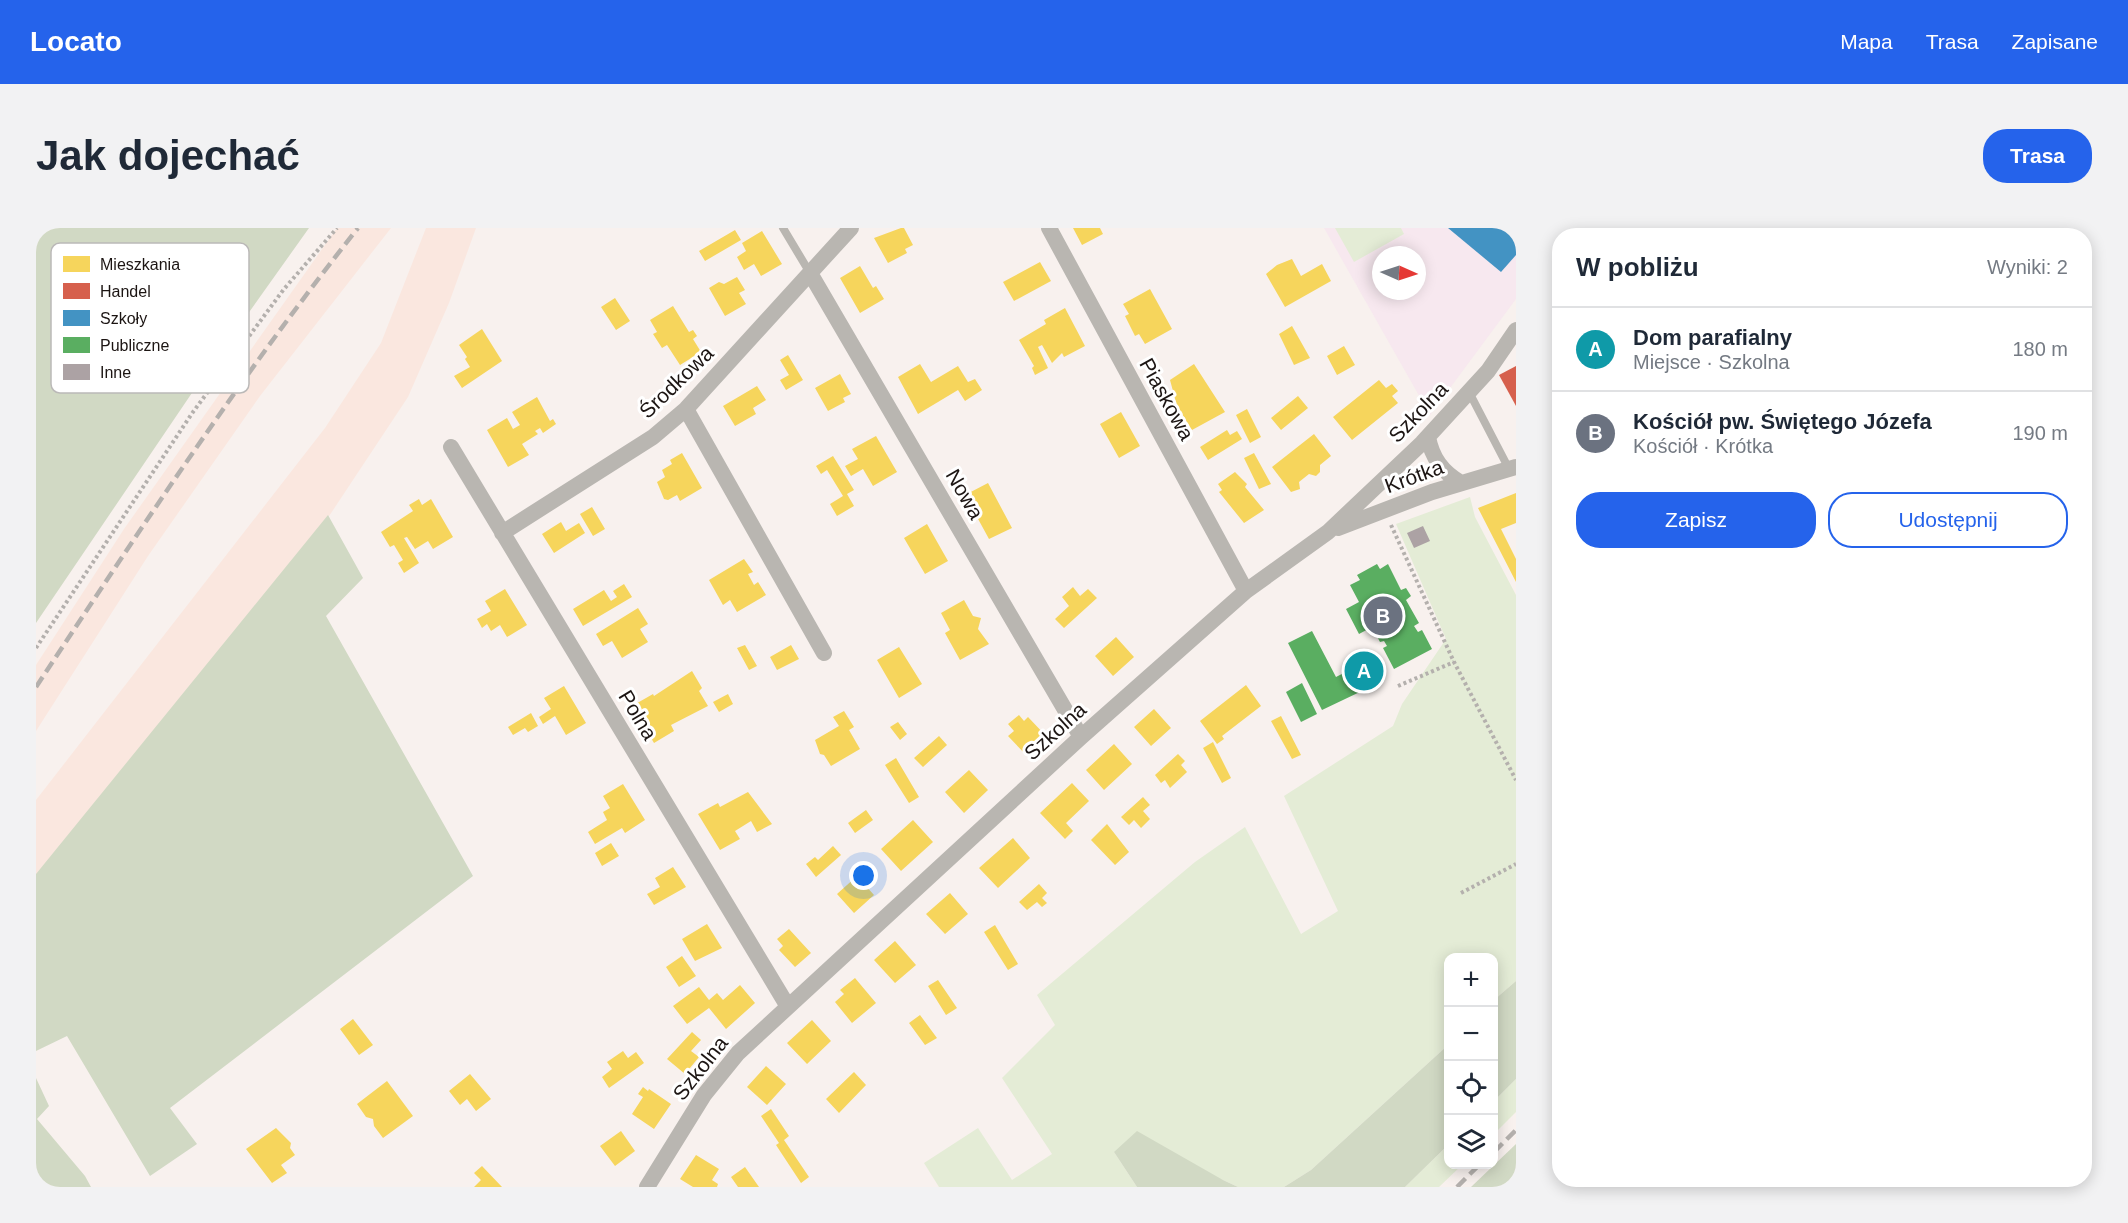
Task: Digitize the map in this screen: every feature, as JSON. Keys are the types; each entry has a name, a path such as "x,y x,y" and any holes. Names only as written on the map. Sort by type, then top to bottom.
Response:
{"street":[{"name":"Środkowa","path":"502,533 653,437 686,409 851,228"},
{"name":"Piaskowa","path":"1049,228 1246,591"},
{"name":"Nowa","path":"810,273 1081,737"},
{"name":"Szkolna","path":"647,1187 718,1075 787,1005 1081,737 1246,591 1328,532 1428,436 1488,371 1516,330"},
{"path":"686,409 824,653"},
{"path":"1428,436 1437,461 1445,472 1461,483"},
{"name":"Polna","path":"451,447 787,1005"},
{"name":"Krótka","path":"1328,532 1461,483 1513,468"}],"lane":[{"path":"783,228 810,273"},
{"path":"1469,391 1513,468"}],"path":[{"path":"249,336 284,289 337,228"},
{"path":"36,648 207,393"},
{"path":"1384,511 1454,662 1516,780"},
{"path":"1398,686 1454,662"},
{"path":"1461,893 1516,864"}],"shaded area":[{"path":"337,228 391,228 260,396 148,556 36,731 36,665 124,529 220,393 249,393 249,352"},
{"path":"426,228 476,228 449,303 408,397 292,572 36,886 36,800 325,428 381,343"},
{"path":"1324,228 1516,228 1516,299 1430,415"}],"green space":[{"path":"36,228 309,228 249,312 249,243 51,243 51,393 192,393 36,623"},
{"path":"1335,228 1401,228 1404,234 1383,246 1372,246 1372,252 1354,262"},
{"path":"1470,497 1475,517 1516,595 1516,981 1498,997 1498,953 1444,953 1444,1049 1311,1170 1284,1187 1238,1187 1223,1180 1114,1152 1137,1187 939,1187 924,1163 978,1128 1012,1180 1052,1154 1002,1078 1055,1025 1037,995 1195,862 1245,827 1301,934 1338,911 1284,796 1393,726 1402,704 1446,639 1396,524"},
{"path":"328,515 363,578 326,616 473,876 170,1108 197,1144 150,1176 67,1036 36,1051 36,874"},
{"path":"1516,981 1516,1079 1498,1097 1498,1007 1498,997"},
{"path":"1444,1049 1444,1149 1405,1187 1284,1187 1311,1170"},
{"path":"36,1078 49,1106 37,1119 85,1176 91,1187 36,1187"},
{"path":"1516,1079 1516,1112 1498,1130 1498,1115 1498,1097"},
{"path":"1137,1131 1238,1187 1137,1187 1114,1152"},
{"path":"1516,1144 1516,1187 1471,1187 1490,1169 1498,1169 1498,1161"},
{"path":"1444,1149 1444,1169 1458,1169 1439,1187 1405,1187"}],"building: Mieszkania":[{"path":"904,228 913,245 905,249 907,253 888,263 874,238"},
{"path":"1073,228 1100,228 1103,234 1082,245"},
{"path":"735,230 741,240 705,261 699,251"},
{"path":"762,231 782,264 761,276 754,264 744,270 737,257 746,251 742,243"},
{"path":"1292,259 1301,276 1322,264 1331,281 1285,307 1266,274 1277,265"},
{"path":"1040,262 1051,281 1014,301 1003,282"},
{"path":"860,266 873,288 876,286 884,299 860,313 840,278"},
{"path":"737,277 745,290 739,293 746,304 725,316 709,288 719,282 724,284"},
{"path":"1150,289 1172,329 1145,344 1139,334 1135,336 1125,316 1129,314 1123,304"},
{"path":"615,298 630,321 616,330 601,307"},
{"path":"673,306 689,332 693,330 697,336 693,339 701,352 680,365 667,345 662,348 653,334 657,332 650,320"},
{"path":"1065,308 1085,346 1064,357 1062,353 1052,363 1042,345 1038,347 1048,368 1035,375 1032,368 1034,366 1019,340 1046,324 1044,320"},
{"path":"1292,326 1310,358 1294,365 1279,334"},
{"path":"482,329 502,361 462,388 454,376 470,367 459,345"},
{"path":"1344,346 1355,365 1337,375 1327,356"},
{"path":"788,355 803,380 786,390 780,380 789,375 780,360"},
{"path":"920,364 931,382 958,366 968,382 975,379 982,390 965,401 958,390 918,414 898,377"},
{"path":"1194,364 1225,412 1192,430 1177,406 1170,380"},
{"path":"840,374 851,394 843,398 845,402 828,411 815,388"},
{"path":"1379,380 1386,388 1392,384 1398,391 1392,396 1398,403 1352,440 1333,417"},
{"path":"757,386 766,400 753,408 756,414 735,426 723,406"},
{"path":"1298,396 1308,408 1281,430 1271,418"},
{"path":"537,397 550,421 553,419 556,424 543,433 540,428 535,431 538,434 522,444 529,455 508,467 487,430 507,418 513,429 520,425 512,412"},
{"path":"1247,409 1261,437 1250,443 1236,415"},
{"path":"1121,412 1140,446 1119,458 1100,424"},
{"path":"1227,430 1230,435 1237,431 1242,439 1208,460 1200,447"},
{"path":"1314,434 1331,456 1320,465 1320,472 1316,476 1309,474 1299,482 1300,489 1291,492 1272,467"},
{"path":"876,436 897,472 873,486 863,469 851,476 845,466 858,459 852,449"},
{"path":"682,453 702,488 680,501 677,495 668,500 664,499 657,482 665,477 662,470 672,464 670,460"},
{"path":"1254,453 1271,484 1259,489 1244,458"},
{"path":"833,456 854,490 847,494 854,506 837,516 830,504 843,496 827,470 821,474 816,466"},
{"path":"1235,472 1247,484 1245,487 1264,510 1244,523 1219,492 1222,490 1218,484"},
{"path":"988,483 1012,528 989,539 965,495"},
{"path":"1516,493 1516,523 1501,529 1516,559 1516,582 1478,508"},
{"path":"419,499 422,505 431,499 453,537 433,549 428,541 415,549 407,537 404,538 419,563 404,573 398,563 403,560 394,545 390,547 381,532 413,511 409,505"},
{"path":"592,507 605,529 593,536 580,514"},
{"path":"561,522 566,531 579,523 585,533 554,553 542,534"},
{"path":"927,524 948,561 925,574 904,538"},
{"path":"744,559 753,572 748,574 754,585 758,582 766,595 737,612 730,600 723,605 709,580"},
{"path":"624,584 632,597 583,626 573,609 604,590 611,601 617,597 613,591"},
{"path":"1073,587 1080,596 1088,589 1097,598 1064,628 1055,619 1069,606 1062,597"},
{"path":"505,589 527,625 507,637 500,625 491,631 487,624 482,628 477,619 491,611 485,601"},
{"path":"964,600 973,616 981,618 978,629 989,644 960,660 945,633 950,630 941,613"},
{"path":"638,608 648,624 640,629 648,642 622,658 612,641 603,646 596,634"},
{"path":"1116,637 1134,657 1113,676 1095,656"},
{"path":"745,645 757,666 749,670 737,648"},
{"path":"791,645 799,659 777,670 770,657"},
{"path":"899,647 922,684 899,698 877,660"},
{"path":"692,671 702,688 699,691 708,706 671,725 674,731 654,743 632,706 653,694 654,696"},
{"path":"1246,685 1261,706 1222,736 1224,739 1217,744 1200,721"},
{"path":"564,686 586,723 566,735 555,716 543,724 539,717 551,709 544,698"},
{"path":"728,694 733,704 719,712 713,702"},
{"path":"1154,709 1171,728 1151,746 1134,727"},
{"path":"844,711 854,727 849,730 860,749 831,766 824,755 820,754 815,740 839,726 833,717"},
{"path":"531,713 538,726 528,732 525,728 513,735 508,727"},
{"path":"1019,715 1024,721 1028,717 1047,737 1027,756 1008,736 1014,731 1008,724"},
{"path":"1281,716 1301,755 1292,759 1271,721"},
{"path":"898,722 907,734 900,740 890,727"},
{"path":"939,736 947,745 923,767 914,758"},
{"path":"1213,742 1231,778 1222,783 1203,748"},
{"path":"1114,744 1132,764 1104,790 1086,770"},
{"path":"1178,754 1185,761 1181,765 1187,772 1170,788 1165,780 1161,783 1155,775"},
{"path":"896,758 919,797 909,803 885,765"},
{"path":"969,770 988,790 964,813 945,792"},
{"path":"1072,783 1089,801 1066,823 1073,831 1065,839 1040,813"},
{"path":"623,784 645,820 625,833 622,828 595,844 588,832 607,820 603,812 610,808 603,796"},
{"path":"748,792 772,824 757,832 751,821 735,831 740,839 720,850 698,814 718,803 720,807"},
{"path":"1143,797 1150,805 1143,811 1150,819 1141,828 1134,820 1129,825 1121,817"},
{"path":"866,810 873,820 855,833 848,823"},
{"path":"913,820 933,842 901,871 881,849"},
{"path":"1107,824 1129,852 1115,865 1091,840"},
{"path":"1013,838 1030,858 998,888 979,868"},
{"path":"611,843 619,856 602,866 595,853"},
{"path":"833,846 841,855 816,877 806,864 815,857 818,860"},
{"path":"673,867 686,887 654,905 647,894 660,887 655,878"},
{"path":"857,876 874,895 854,913 837,894"},
{"path":"1039,884 1047,893 1042,898 1047,903 1042,907 1037,902 1027,910 1019,902"},
{"path":"950,893 968,914 945,934 926,914"},
{"path":"707,924 722,948 695,961 682,939"},
{"path":"995,925 1018,964 1008,970 984,932"},
{"path":"789,929 811,953 795,967 779,950 783,946 777,939"},
{"path":"895,941 916,965 895,983 874,960"},
{"path":"682,956 696,976 679,987 666,967"},
{"path":"855,978 876,1003 852,1023 835,1002 844,994 840,990"},
{"path":"938,980 957,1008 946,1015 928,986"},
{"path":"740,985 755,1003 726,1029 709,1008 687,1024 673,1006 699,987 709,1000 717,993 723,1000"},
{"path":"920,1015 937,1038 925,1045 909,1023"},
{"path":"353,1019 373,1045 359,1055 340,1029"},
{"path":"812,1020 831,1041 807,1064 787,1043"},
{"path":"692,1032 701,1040 691,1051 699,1057 685,1074 667,1059"},
{"path":"623,1051 628,1058 636,1052 644,1063 609,1088 602,1077 612,1069 607,1062"},
{"path":"766,1066 786,1084 767,1105 747,1087"},
{"path":"854,1072 866,1085 839,1113 826,1099"},
{"path":"470,1074 491,1099 476,1111 467,1099 460,1105 449,1091"},
{"path":"387,1081 413,1116 383,1138 374,1126 373,1119 366,1117 357,1104"},
{"path":"643,1087 671,1104 654,1129 632,1114 643,1097 638,1094"},
{"path":"771,1109 789,1136 784,1140 809,1177 801,1183 776,1145 779,1143 761,1116"},
{"path":"276,1128 291,1143 290,1148 295,1155 281,1165 287,1173 272,1183 246,1149"},
{"path":"621,1131 635,1151 615,1166 600,1146"},
{"path":"696,1155 719,1169 712,1180 718,1184 717,1187 693,1187 680,1179"},
{"path":"482,1166 502,1187 474,1187 481,1180 474,1173"},
{"path":"745,1167 759,1187 738,1187 731,1177"}],"building: Handel":[{"path":"1516,366 1516,406 1499,375"}],"building: Szkoły":[{"path":"1448,228 1516,228 1516,255 1501,272"}],"building: Publiczne":[{"path":"1377,564 1380,569 1388,564 1401,590 1406,588 1411,596 1406,600 1419,623 1414,626 1418,632 1422,630 1432,649 1394,669 1383,648 1387,646 1384,641 1380,642 1372,627 1359,634 1346,609 1359,602 1350,585 1360,580 1357,575"},
{"path":"1312,631 1336,677 1361,664 1357,658 1370,651 1385,680 1322,710 1288,643"},
{"path":"1302,683 1317,714 1301,722 1286,692"}],"building: Inne":[{"path":"1423,526 1430,541 1414,548 1407,533"}],"railway":[{"path":"249,372 358,228"},
{"path":"36,687 234,393"},
{"path":"1498,1148 1516,1130"},
{"path":"1457,1187 1475,1169"}],"place":[{"name":"Kościół pw. Świętego Józefa","path":"1383,616"},
{"name":"Dom parafialny","path":"1364,671"}]}
